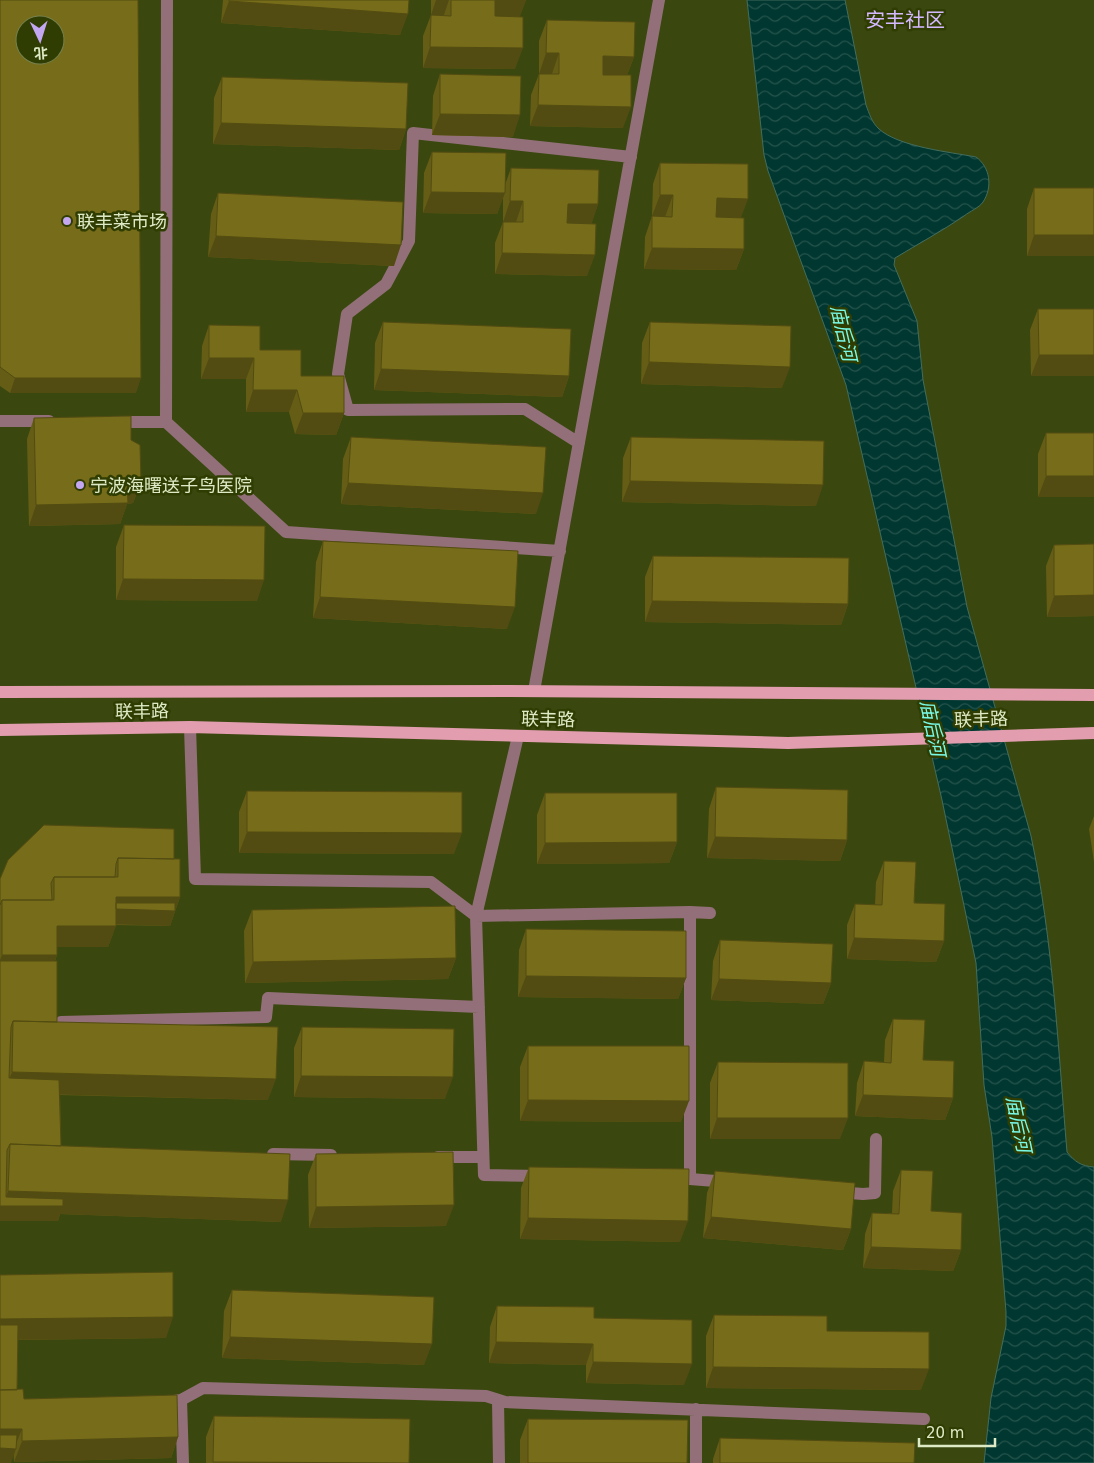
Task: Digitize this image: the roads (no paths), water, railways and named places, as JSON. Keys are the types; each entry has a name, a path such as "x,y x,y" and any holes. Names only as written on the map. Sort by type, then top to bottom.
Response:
{"main road":[{"name":"联丰路","path":"0,692 1094,695"},
{"name":"联丰路","path":"0,730 190,727 788,743 1094,733"}],"street":[{"path":"166,422 167,0"},
{"path":"534,692 660,0"},
{"path":"579,443 525,409 348,410 338,374 347,314 386,284 409,241 413,133 631,157"},
{"path":"0,421 59,421"},
{"path":"98,422 166,422 286,532 560,551"},
{"path":"190,727 195,879 431,882 476,916 710,913"},
{"path":"518,736 476,916 484,1175 553,1176"},
{"path":"690,912 690,1179"},
{"path":"60,1022 266,1017 268,998 479,1007"},
{"path":"825,1191 875,1193 876,1139"},
{"path":"256,1153 345,1155"},
{"path":"424,1156 483,1157"},
{"path":"661,1179 690,1179 738,1183"},
{"path":"150,1405 181,1400 203,1388 486,1396 505,1402 924,1418"},
{"path":"181,1400 183,1463"},
{"path":"498,1400 499,1463"},
{"path":"696,1410 696,1463"}],"water":[{"name":"庙后河","path":"747,0 845,0 866,105 877,127 888,135 912,144 976,157 981,161 987,172 988,190 977,208 895,258 894,265 917,321 923,380 967,607 1031,836 1050,954 1067,1152 1079,1163 1094,1167 1094,1463 984,1463 991,1398 1006,1326 1006,1312 992,1137 984,1085 976,963 942,800 846,385 768,171 764,155"}],"place":[{"name":"联丰菜市场","path":"67,221"},
{"name":"宁波海曙送子鸟医院","path":"80,485"}],"district":[{"name":"安丰社区","path":"905,20"}]}
